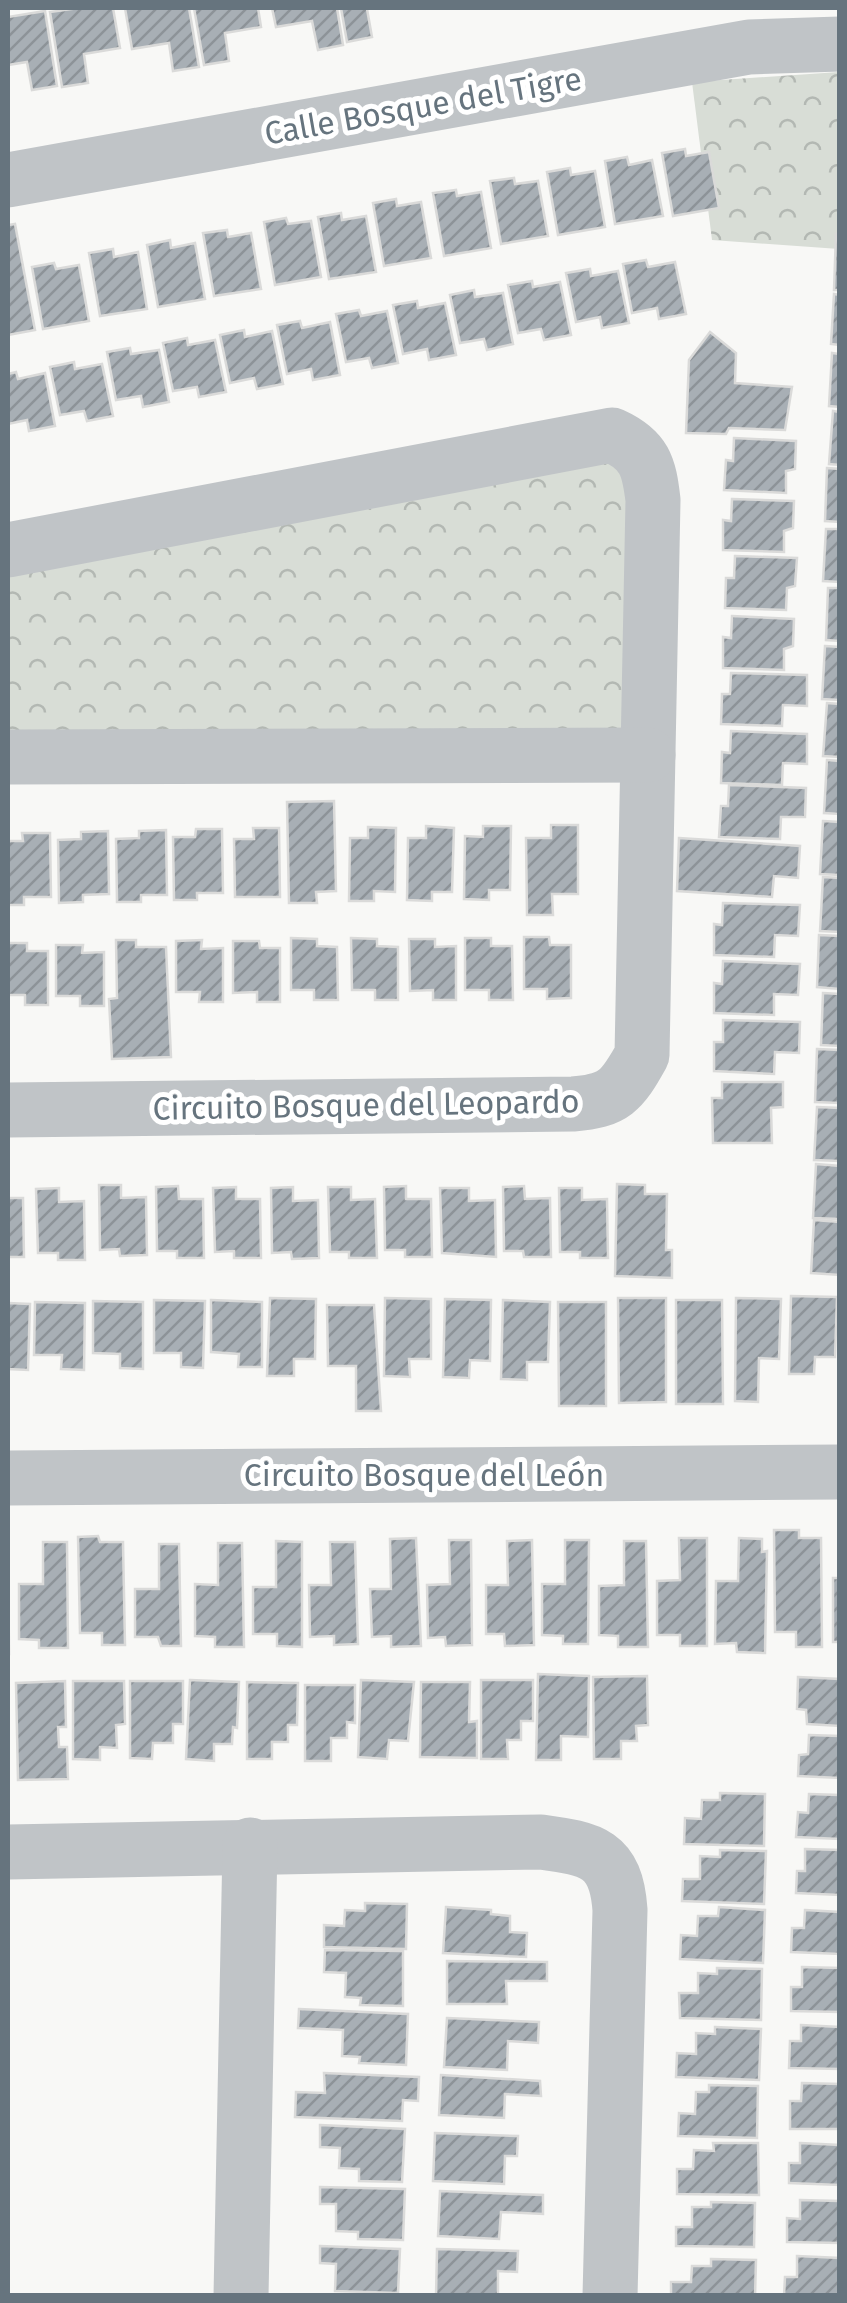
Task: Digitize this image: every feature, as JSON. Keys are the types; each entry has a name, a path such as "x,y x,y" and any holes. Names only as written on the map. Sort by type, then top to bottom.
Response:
{"street":[{"name":"Calle Bosque del Tigre","path":"8,180 749,48 840,44"},
{"name":"Circuito Bosque del Leopardo","path":"8,550 612,435 632,444 648,462 653,500 642,1055 628,1080 605,1102 8,1110"},
{"path":"8,757 648,755"},
{"name":"Circuito Bosque del León","path":"8,1478 840,1472"},
{"path":"8,1852 541,1842 583,1848 605,1861 618,1880 620,1910 610,2296"},
{"path":"241,2296 250,1845"}],"green space":[{"path":"839,72 839,249 712,240 692,82"},
{"path":"625,451 642,742 8,743 8,562"}],"building":[{"path":"113,8 120,48 84,54 88,83 62,87 50,12"},
{"path":"125,8 189,8 199,67 173,71 169,43 132,49"},
{"path":"194,8 258,8 261,27 225,33 229,61 204,65"},
{"path":"272,8 337,8 343,45 318,50 312,21 276,27"},
{"path":"341,8 377,8 367,9 372,37 347,42"},
{"path":"45,11 57,86 32,90 27,62 8,65 8,17"},
{"path":"685,149 686,156 709,152 719,208 673,216 662,153"},
{"path":"627,157 629,165 652,160 663,216 615,224 605,161"},
{"path":"570,168 571,175 595,171 605,227 558,235 547,172"},
{"path":"514,178 515,184 538,181 548,236 501,244 490,181"},
{"path":"456,190 457,196 481,192 491,248 444,256 433,193"},
{"path":"396,199 397,206 421,202 431,258 384,266 373,203"},
{"path":"341,213 342,220 366,216 376,272 329,279 318,217"},
{"path":"286,218 288,224 311,221 321,277 275,285 264,222"},
{"path":"15,224 35,330 8,335 8,225"},
{"path":"227,230 228,237 251,233 261,289 214,296 203,233"},
{"path":"836,234 840,234 840,290 834,290"},
{"path":"170,240 171,248 195,243 205,299 158,307 147,245"},
{"path":"113,249 114,257 138,252 147,309 100,316 89,253"},
{"path":"646,260 648,267 675,262 686,314 659,319 657,308 632,313 623,264"},
{"path":"54,263 56,269 79,265 89,321 43,329 32,267"},
{"path":"590,269 591,276 618,271 629,323 602,328 600,317 576,322 566,273"},
{"path":"532,281 533,287 560,282 571,335 544,340 541,329 518,333 508,285"},
{"path":"474,290 475,297 503,293 513,344 487,350 484,339 460,343 450,295"},
{"path":"834,294 840,295 840,345 831,344"},
{"path":"417,301 418,308 445,303 456,355 429,360 427,349 403,354 393,305"},
{"path":"359,310 361,316 387,311 398,363 372,368 369,358 346,362 336,314"},
{"path":"300,321 302,328 330,322 340,375 313,380 311,369 287,374 277,325"},
{"path":"244,330 245,337 272,331 283,384 257,389 254,378 230,383 220,335"},
{"path":"710,332 736,353 735,383 792,387 785,430 729,428 726,434 686,433 689,360"},
{"path":"187,338 188,345 215,340 226,392 199,397 197,387 173,391 163,343"},
{"path":"130,348 131,354 159,350 169,402 143,407 141,396 116,400 107,352"},
{"path":"832,353 840,354 840,407 829,406"},
{"path":"74,362 75,369 102,364 113,416 87,421 84,411 60,415 50,367"},
{"path":"16,372 18,379 45,373 55,426 29,431 27,420 8,424 8,374"},
{"path":"833,411 840,412 840,465 829,464"},
{"path":"734,438 796,441 795,469 786,471 786,493 724,490 726,460 733,461"},
{"path":"827,468 840,469 840,522 825,521"},
{"path":"732,499 794,501 793,528 784,531 784,552 723,550 723,520 731,521"},
{"path":"826,529 840,529 840,582 823,581"},
{"path":"735,556 797,558 795,586 787,588 786,610 725,608 726,578 734,578"},
{"path":"828,588 840,588 840,641 826,640"},
{"path":"732,616 794,619 793,646 784,649 784,670 723,668 723,637 731,638"},
{"path":"825,646 840,647 840,700 822,699"},
{"path":"731,673 807,675 807,706 783,705 782,726 721,724 722,694 730,694"},
{"path":"827,703 840,704 840,757 823,756"},
{"path":"731,731 807,734 807,764 783,763 782,785 721,783 722,752 730,753"},
{"path":"827,760 840,761 840,814 824,813"},
{"path":"729,785 806,788 805,817 781,817 780,839 719,837 721,806 728,806"},
{"path":"334,801 336,891 316,892 317,903 289,903 287,802"},
{"path":"823,821 840,822 840,875 820,874"},
{"path":"551,825 578,825 578,894 552,894 553,915 527,915 526,838 551,838"},
{"path":"426,826 454,828 452,892 432,892 432,901 407,900 408,838 426,838"},
{"path":"483,826 511,826 510,890 489,890 489,900 464,899 465,836 483,837"},
{"path":"368,827 396,828 395,892 374,891 374,901 349,901 350,838 368,838"},
{"path":"253,828 279,828 280,897 235,897 234,839 254,839"},
{"path":"196,829 222,829 223,893 197,893 197,900 174,900 173,837 195,837"},
{"path":"166,830 167,895 141,895 141,902 117,902 116,839 139,838 139,831"},
{"path":"108,831 109,894 83,895 83,902 59,903 58,840 81,839 81,832"},
{"path":"22,833 50,833 51,897 24,897 24,905 8,905 8,841 23,841"},
{"path":"679,838 800,846 798,878 774,876 772,897 677,891"},
{"path":"823,877 840,878 840,932 820,931"},
{"path":"723,903 800,905 798,936 775,935 774,957 714,955 714,924 722,925"},
{"path":"819,935 840,936 840,989 817,987"},
{"path":"524,937 549,937 550,945 571,945 571,998 547,999 547,989 524,989"},
{"path":"291,938 317,939 317,946 337,947 338,1000 314,1000 314,990 291,990"},
{"path":"351,938 377,939 377,946 398,947 398,1000 375,1000 375,990 352,990"},
{"path":"465,938 491,938 491,946 512,946 513,1000 489,1000 489,990 465,990"},
{"path":"409,939 435,939 435,947 456,946 456,1000 433,1000 433,990 410,991"},
{"path":"116,940 136,940 136,947 166,947 171,1057 112,1059 109,999 117,998"},
{"path":"202,940 201,949 223,948 223,1002 199,1002 200,992 176,992 176,941"},
{"path":"233,941 259,941 260,948 280,948 280,1002 257,1002 257,992 233,993"},
{"path":"8,943 27,943 27,951 48,951 48,1005 25,1005 25,995 8,995"},
{"path":"56,945 83,945 82,953 104,952 104,1006 80,1006 80,996 56,996"},
{"path":"723,961 800,964 798,995 774,994 774,1015 714,1013 714,983 722,984"},
{"path":"823,993 840,994 840,1046 821,1045"},
{"path":"723,1020 800,1022 799,1053 775,1052 774,1074 714,1071 714,1042 723,1042"},
{"path":"817,1049 840,1050 840,1103 815,1102"},
{"path":"722,1082 783,1082 783,1107 771,1108 772,1143 713,1143 712,1098 722,1098"},
{"path":"817,1107 840,1108 840,1161 814,1160"},
{"path":"816,1164 840,1166 840,1219 813,1218"},
{"path":"617,1184 645,1185 645,1194 667,1194 666,1250 672,1250 672,1278 615,1276"},
{"path":"99,1185 121,1185 121,1198 146,1197 147,1255 120,1256 119,1249 100,1250"},
{"path":"178,1186 179,1199 203,1199 204,1258 177,1258 177,1251 157,1251 156,1187"},
{"path":"406,1186 406,1199 431,1199 432,1257 405,1257 405,1250 385,1250 384,1187"},
{"path":"524,1186 525,1199 550,1198 551,1257 524,1257 523,1251 504,1251 503,1187"},
{"path":"236,1187 236,1199 260,1199 261,1258 234,1258 234,1251 215,1252 213,1188"},
{"path":"293,1187 293,1201 318,1200 319,1258 292,1259 291,1252 272,1253 271,1188"},
{"path":"328,1187 351,1187 351,1200 375,1199 377,1258 349,1258 349,1252 330,1252"},
{"path":"59,1188 59,1202 84,1201 85,1260 58,1260 58,1253 38,1253 36,1189"},
{"path":"440,1188 469,1188 469,1201 495,1200 496,1257 442,1253"},
{"path":"559,1188 582,1188 582,1200 607,1199 608,1258 580,1258 580,1252 560,1252"},
{"path":"8,1198 23,1198 24,1257 8,1257"},
{"path":"814,1220 840,1222 840,1275 811,1273"},
{"path":"791,1296 837,1297 835,1357 815,1357 814,1374 789,1374"},
{"path":"270,1298 316,1299 315,1359 294,1359 294,1376 267,1376"},
{"path":"385,1298 431,1299 431,1359 409,1359 410,1377 384,1376"},
{"path":"618,1298 666,1298 666,1402 619,1403"},
{"path":"736,1298 781,1299 779,1359 759,1358 758,1402 735,1401"},
{"path":"445,1299 491,1300 490,1361 470,1360 469,1378 443,1377"},
{"path":"154,1300 205,1301 203,1368 181,1367 181,1353 154,1353"},
{"path":"211,1300 262,1302 262,1367 238,1367 239,1354 211,1352"},
{"path":"503,1300 550,1302 548,1362 527,1362 527,1380 501,1379"},
{"path":"676,1300 722,1300 723,1404 676,1404"},
{"path":"93,1301 143,1302 143,1369 120,1368 120,1354 93,1353"},
{"path":"35,1302 85,1303 84,1370 61,1369 62,1355 34,1355"},
{"path":"558,1302 606,1302 606,1406 559,1406"},
{"path":"8,1303 30,1304 28,1370 8,1369"},
{"path":"327,1305 374,1305 381,1411 356,1411 356,1366 328,1366"},
{"path":"774,1530 799,1530 799,1538 821,1538 822,1647 796,1647 796,1632 775,1632"},
{"path":"98,1536 100,1542 123,1542 125,1645 102,1645 102,1633 80,1633 78,1537"},
{"path":"416,1538 421,1646 391,1647 391,1636 372,1637 370,1589 391,1589 390,1539"},
{"path":"679,1538 707,1538 707,1646 680,1646 680,1635 657,1635 657,1581 680,1580"},
{"path":"739,1538 762,1539 762,1552 767,1551 765,1653 737,1652 736,1643 715,1644 716,1581 738,1581"},
{"path":"449,1540 471,1540 472,1645 446,1646 445,1637 428,1638 427,1585 450,1584"},
{"path":"532,1540 534,1645 505,1646 504,1634 486,1634 486,1585 508,1585 507,1541"},
{"path":"565,1540 589,1540 588,1644 563,1644 563,1636 542,1635 542,1584 565,1584"},
{"path":"276,1541 302,1542 302,1647 277,1646 277,1634 253,1634 253,1587 276,1587"},
{"path":"624,1541 646,1541 648,1647 618,1647 618,1636 599,1635 599,1586 624,1585"},
{"path":"43,1542 67,1542 68,1648 39,1648 39,1640 19,1639 19,1584 43,1584"},
{"path":"330,1542 355,1542 358,1644 334,1645 334,1636 310,1637 309,1585 331,1585"},
{"path":"218,1543 242,1543 244,1647 215,1647 215,1637 195,1636 195,1584 218,1585"},
{"path":"159,1544 179,1544 181,1646 161,1646 158,1637 135,1637 135,1589 159,1589"},
{"path":"833,1578 840,1578 840,1642 833,1642"},
{"path":"538,1674 589,1676 588,1737 561,1736 561,1760 536,1760"},
{"path":"647,1676 648,1725 636,1726 637,1741 621,1741 621,1759 594,1759 593,1677"},
{"path":"798,1677 840,1679 840,1726 807,1724 806,1710 797,1709"},
{"path":"190,1680 239,1682 237,1728 233,1727 232,1744 214,1744 214,1761 186,1759"},
{"path":"361,1680 414,1682 408,1741 389,1740 387,1759 358,1757"},
{"path":"481,1680 533,1680 533,1721 521,1721 521,1740 507,1740 508,1759 481,1759"},
{"path":"65,1681 66,1727 58,1727 59,1747 67,1747 68,1779 18,1780 16,1683"},
{"path":"73,1681 124,1681 125,1724 116,1725 117,1748 100,1747 100,1760 73,1759"},
{"path":"130,1681 183,1681 183,1724 173,1724 173,1743 153,1743 152,1759 130,1758"},
{"path":"247,1682 298,1683 297,1725 288,1725 288,1742 272,1742 272,1759 247,1759"},
{"path":"421,1682 470,1682 469,1722 477,1721 477,1758 420,1757"},
{"path":"305,1685 355,1685 355,1723 347,1722 347,1738 331,1738 331,1761 305,1761"},
{"path":"809,1735 840,1736 840,1778 798,1776 799,1755 808,1754"},
{"path":"720,1793 765,1794 764,1846 684,1844 685,1818 701,1819 702,1800 720,1800"},
{"path":"809,1794 840,1795 840,1839 796,1837 798,1812 808,1813"},
{"path":"805,1849 840,1850 840,1895 796,1893 797,1871 805,1871"},
{"path":"720,1850 766,1851 764,1904 682,1901 683,1879 700,1879 700,1856 720,1857"},
{"path":"365,1903 407,1904 406,1949 324,1947 324,1925 344,1926 345,1910 365,1911"},
{"path":"446,1907 491,1910 491,1914 510,1916 510,1932 527,1933 526,1957 443,1953"},
{"path":"719,1907 765,1910 763,1963 680,1959 681,1935 697,1936 698,1916 718,1916"},
{"path":"805,1910 840,1912 840,1954 791,1952 792,1928 804,1928"},
{"path":"325,1950 403,1951 403,2006 360,2005 361,1998 345,1997 346,1973 324,1972"},
{"path":"447,1961 547,1962 547,1981 506,1981 507,2004 447,2004"},
{"path":"802,1967 840,1968 840,2012 791,2011 791,1987 802,1987"},
{"path":"717,1968 762,1969 761,2020 680,2018 679,1993 698,1993 698,1973 717,1974"},
{"path":"299,2009 408,2014 406,2065 359,2063 360,2057 342,2056 343,2030 298,2028"},
{"path":"447,2018 539,2022 538,2043 508,2041 507,2070 444,2067"},
{"path":"801,2025 840,2027 840,2069 789,2068 790,2041 801,2041"},
{"path":"715,2027 761,2029 759,2080 676,2077 677,2053 696,2054 696,2033 715,2034"},
{"path":"324,2073 419,2077 418,2101 403,2100 402,2121 295,2117 296,2092 325,2093"},
{"path":"441,2075 540,2081 541,2096 505,2094 504,2118 439,2115"},
{"path":"802,2083 840,2084 840,2129 790,2129 790,2101 801,2101"},
{"path":"709,2085 758,2086 757,2138 678,2136 679,2113 695,2114 696,2092 709,2092"},
{"path":"320,2125 405,2129 402,2182 359,2181 359,2169 339,2168 340,2148 320,2147"},
{"path":"435,2133 518,2136 517,2156 505,2156 504,2184 433,2181"},
{"path":"713,2143 758,2143 759,2195 677,2194 677,2169 693,2169 694,2150 714,2151"},
{"path":"800,2143 840,2145 840,2185 789,2183 789,2163 800,2163"},
{"path":"320,2187 405,2189 403,2240 358,2239 358,2232 336,2231 336,2204 320,2204"},
{"path":"440,2191 543,2195 543,2214 501,2212 499,2239 438,2236"},
{"path":"800,2200 840,2201 840,2243 787,2242 787,2218 800,2219"},
{"path":"711,2202 755,2203 754,2247 676,2246 676,2227 692,2227 692,2207 711,2207"},
{"path":"320,2246 400,2249 398,2293 335,2291 336,2264 320,2263"},
{"path":"437,2249 518,2251 517,2272 498,2271 498,2296 436,2296"},
{"path":"797,2256 840,2258 840,2296 784,2296 785,2277 797,2277"},
{"path":"711,2259 756,2260 755,2296 671,2296 671,2282 691,2282 692,2266 711,2266"}]}
